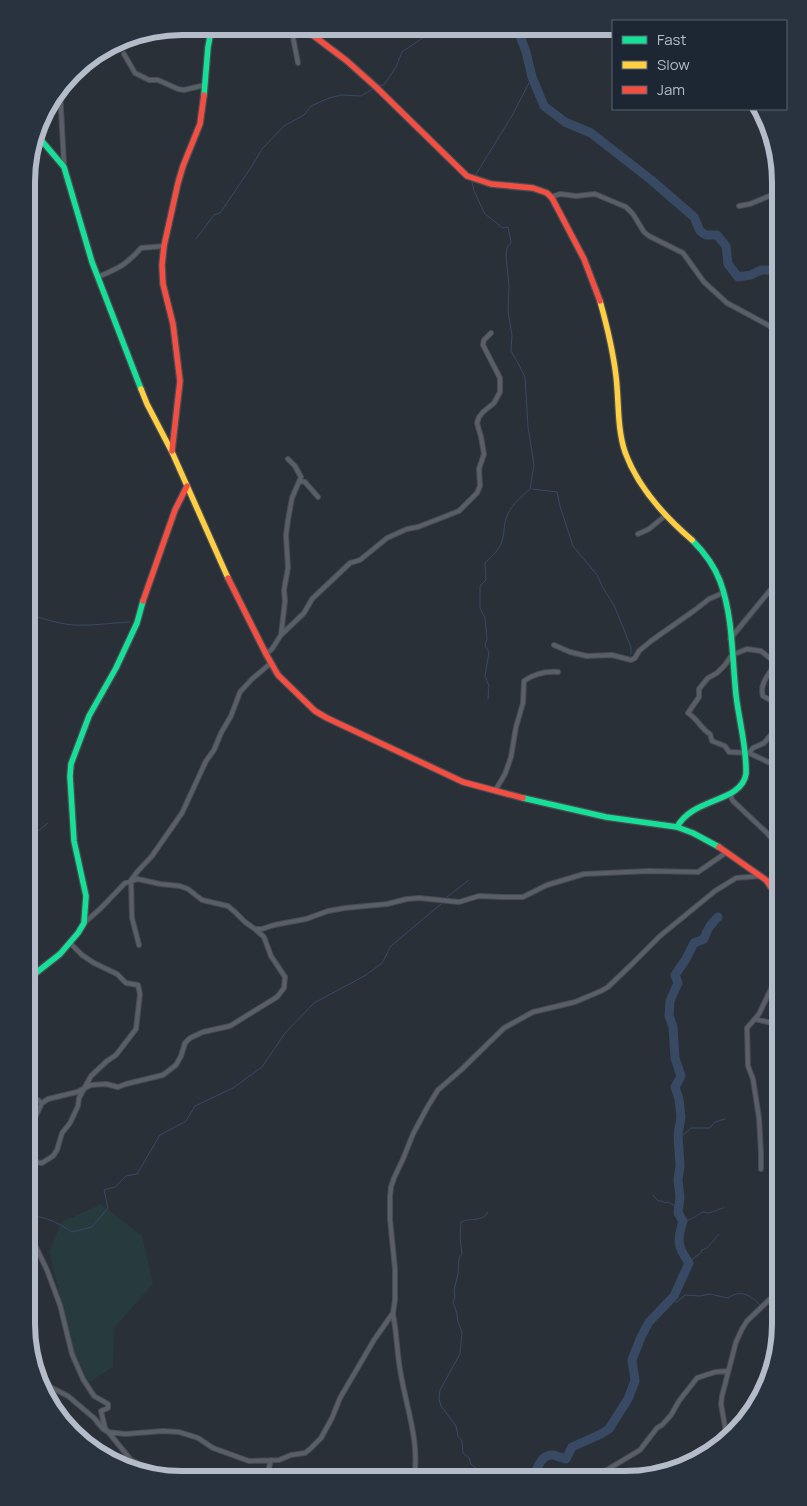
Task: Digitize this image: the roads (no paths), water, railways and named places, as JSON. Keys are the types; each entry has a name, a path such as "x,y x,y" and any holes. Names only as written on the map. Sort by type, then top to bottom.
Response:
{"street":[{"path":"172,452 180,381 173,324 163,284 162,265 164,246 183,166 201,117 210,35"},
{"path":"293,35 298,63"},
{"path":"313,35 347,61 376,87 468,176 494,185 525,187 541,191 551,197 582,254 603,306 612,346 618,418 629,462 648,495 706,555 723,593 737,701 747,753 746,779 732,793 721,799 704,804 690,812 680,820 677,827"},
{"path":"124,54 135,72 149,80 158,80 184,90 205,85"},
{"path":"61,100 64,167"},
{"path":"41,140 64,167 92,262 147,404 172,452 221,563 270,663 288,686 322,715 449,776 496,791 606,817 677,827 707,840 727,852 766,880 772,889"},
{"path":"551,197 560,194 576,196 595,194 626,207 649,236 683,253 704,282 718,296 741,312 772,328"},
{"path":"739,206 750,204 772,195"},
{"path":"98,277 130,261 141,248 164,246"},
{"path":"266,654 272,649 281,635 304,614 312,599 350,563 360,560 387,538 407,528 418,527 458,511 477,493 480,486 479,469 484,454 477,423 479,417 494,403 500,392 500,378 483,345 484,340 491,333"},
{"path":"281,635 285,601 284,590 288,568 286,535 292,498 301,477 299,471 288,459"},
{"path":"300,481 305,482 318,497"},
{"path":"84,923 86,896 74,841 71,764 89,716 112,676 137,624 140,609 175,510 188,486"},
{"path":"638,534 649,529 666,515"},
{"path":"730,640 772,588"},
{"path":"554,645 570,652 587,656 612,655 631,660 635,658 639,651 709,599 723,593"},
{"path":"772,660 761,651 747,649 732,655 725,665 708,678 699,689 699,697 688,713 694,716 707,733 710,734 712,741 725,746 729,752 747,753 772,764"},
{"path":"139,945 132,918 131,880 152,856 182,813 206,761 214,750 231,716 240,692 270,663"},
{"path":"772,669 765,679 761,690 763,696 772,701"},
{"path":"496,791 511,757 516,727 523,703 524,682 546,671 558,672"},
{"path":"747,753 764,742 772,733"},
{"path":"732,793 732,801 772,839"},
{"path":"255,929 297,922 345,908 387,904 407,899 419,898 459,902 479,896 523,896 548,885 584,874 649,871 698,872 727,852"},
{"path":"414,1471 415,1440 401,1377 393,1313 395,1269 390,1219 390,1197 394,1178 413,1134 428,1106 438,1090 504,1028 533,1012 574,1002 601,991 631,966 660,936 715,891 736,878 760,876"},
{"path":"35,974 60,954 84,923 100,910 125,883 138,879 180,886 188,889 202,900 228,906 264,938 271,956 285,977 284,988 278,997 230,1026 203,1032 190,1038 186,1042 176,1065 163,1076 126,1084 118,1088 106,1084 91,1085 48,1099 42,1103 35,1118"},
{"path":"766,880 772,880"},
{"path":"35,1162 42,1163 53,1156 57,1150 62,1133 70,1123 78,1106 79,1098 91,1076 107,1060 116,1056 136,1029 140,994 138,985 126,983 117,974 82,955 70,943"},
{"path":"761,1169 757,1104 753,1079 748,1066 746,1041 747,1028 755,1019 772,984"},
{"path":"755,1019 772,1023"},
{"path":"35,1099 42,1103"},
{"path":"35,1245 60,1305 72,1354 83,1380 94,1396 108,1404 108,1408 101,1411 105,1428 131,1460 142,1465"},
{"path":"726,1430 721,1404 736,1342 747,1321 772,1297"},
{"path":"49,1387 68,1396 108,1432 125,1434 163,1431 179,1432 198,1438 213,1448 249,1461 280,1460 291,1455 305,1453 320,1438 332,1418 340,1398 374,1340 393,1313"},
{"path":"605,1471 640,1450 657,1428 671,1415 679,1400 697,1378 715,1372 728,1371"},
{"path":"269,1471 268,1466 271,1460"}],"waterway":[{"path":"377,86 384,85 396,67 402,52 427,35"},
{"path":"520,35 532,77 544,106 565,122 591,133 650,179 694,217 700,231 706,235 717,235 726,246 728,264 738,277 751,275 761,270 772,270"},
{"path":"475,176 513,114 532,77"},
{"path":"196,239 214,215 220,213 262,149 284,126 304,115 311,106 329,98 341,95 361,96 374,88"},
{"path":"472,182 474,191 485,214 503,228 508,227 511,242 507,248 506,256 509,285 508,312 512,335 511,351 525,377 528,427 534,465 530,489 510,510 505,523 502,542 497,551 485,563 486,580 480,586 480,608 485,618 487,638 485,646 489,652 485,676 489,686 488,699"},
{"path":"532,489 557,492 573,546 597,575 614,605 631,647 631,654"},
{"path":"35,616 74,625 129,622"},
{"path":"35,834 48,823"},
{"path":"447,897 469,880"},
{"path":"35,1216 56,1223 72,1232 92,1227 108,1208 104,1190 115,1187 126,1176 137,1174 160,1135 186,1121 195,1106 233,1088 262,1067 285,1033 314,1003 366,975 382,963 391,946 441,904"},
{"path":"536,1471 545,1457 553,1455 566,1459 572,1447 609,1429 628,1399 635,1381 632,1360 641,1337 649,1322 674,1296 689,1263 679,1243 683,1221 678,1213 680,1197 678,1135 681,1117 679,1099 675,1087 681,1076 675,1058 673,1027 669,1016 670,1001 678,983 675,975 694,943 704,939 709,927 718,917"},
{"path":"678,1135 682,1136 691,1128 710,1128 715,1122 725,1119"},
{"path":"653,1195 658,1201 674,1205 681,1220 689,1220 703,1212 709,1213 723,1208"},
{"path":"479,1471 463,1453 462,1441 458,1436 456,1426 441,1406 439,1399 440,1390 460,1354 462,1332 453,1302 459,1258 462,1254 461,1222 483,1218 488,1212"},
{"path":"689,1263 702,1250 707,1248 719,1234"},
{"path":"674,1296 674,1300 677,1302 685,1295 700,1296 710,1294 728,1298 737,1294 745,1294 753,1298 760,1305"}]}
